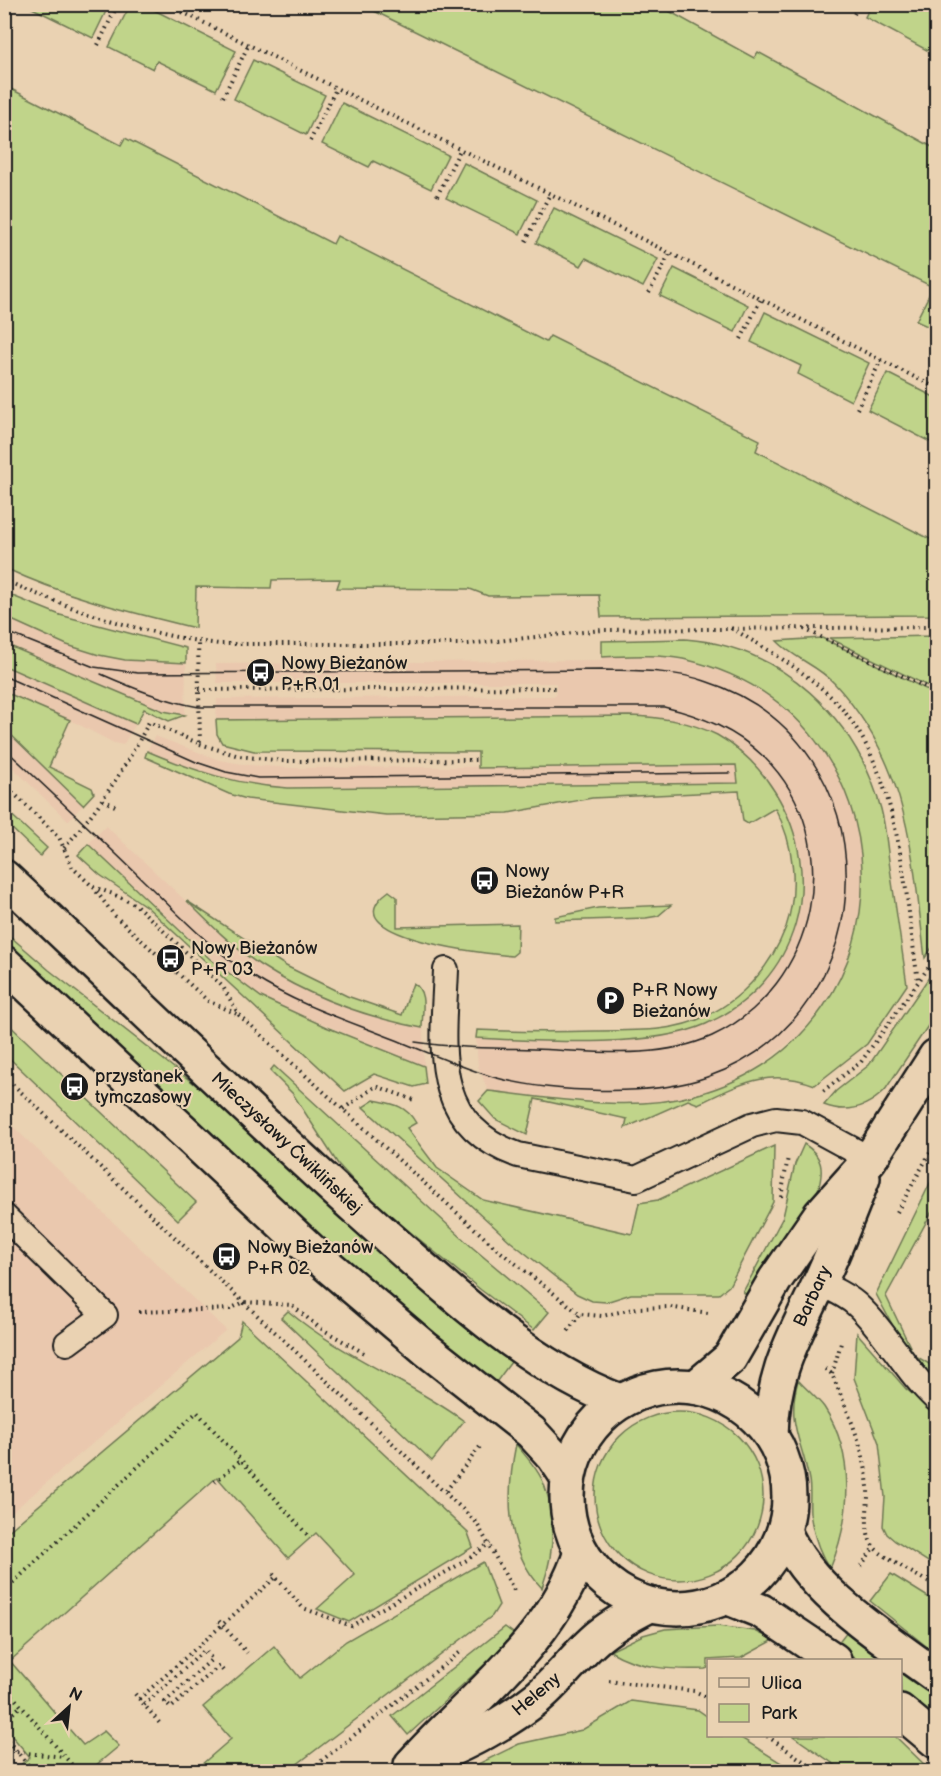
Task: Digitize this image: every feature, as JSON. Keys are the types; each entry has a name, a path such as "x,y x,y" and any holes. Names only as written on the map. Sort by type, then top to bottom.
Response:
{"street":[{"name":"Mieczysławy Ćwiklińskiej","path":"4,877 318,1174 389,1238 512,1339 574,1380 620,1401"},
{"path":"4,963 312,1251 426,1349 531,1432 554,1457 568,1478"},
{"name":"Barbary","path":"696,1387 730,1358 775,1280 820,1215 870,1159 936,1056"},
{"name":"Barbary","path":"771,1436 772,1405 777,1377 787,1348 819,1283 870,1159"},
{"path":"696,1387 739,1404 751,1413 771,1436 786,1473 789,1491 784,1531 777,1547 755,1577 726,1598 689,1607 650,1605 610,1586 581,1552 568,1516 568,1478 572,1459 591,1426 620,1401 657,1388 696,1387"},
{"path":"784,1531 793,1553 812,1576 837,1599 936,1676"},
{"name":"Heleny","path":"406,1768 503,1672 546,1624 563,1598 581,1552"},
{"path":"726,1598 760,1611 832,1659"},
{"name":"Heleny","path":"406,1768 453,1750 537,1698 599,1636 624,1618 650,1605"},
{"path":"902,1713 936,1741"}],"lane":[{"path":"446,970 445,1076 460,1115 472,1130 501,1149 518,1155 636,1179 752,1125 789,1119 816,1128 870,1159"},
{"path":"4,1216 105,1315 68,1343"},
{"path":"819,1283 854,1302 872,1321 917,1382 936,1399"}],"path":[{"path":"98,45 118,4"},
{"path":"166,4 670,253 936,388"},
{"path":"854,14 860,4"},
{"path":"933,4 936,7"},
{"path":"223,97 249,46"},
{"path":"310,141 336,89"},
{"path":"437,196 460,150"},
{"path":"526,241 550,194"},
{"path":"650,293 670,253"},
{"path":"741,339 761,299"},
{"path":"857,409 881,360"},
{"path":"4,580 95,615 198,641 219,644 468,644 602,630 936,627"},
{"path":"731,628 810,679 831,697 867,745 888,798 918,981 936,957"},
{"path":"804,628 936,692"},
{"path":"198,641 200,744"},
{"path":"199,690 555,687"},
{"path":"64,848 103,800 128,762 148,722 200,744 239,756 283,761 476,760"},
{"path":"4,784 59,837 72,867 93,887 114,915 208,1001 239,1015 498,1249 580,1314 602,1316 637,1308 669,1307 711,1313"},
{"path":"103,800 115,806"},
{"path":"93,887 136,905 223,987 239,1015"},
{"path":"4,1076 446,1491 476,1522 490,1544 510,1585 522,1602"},
{"path":"343,1109 376,1086 420,1102"},
{"path":"105,1315 230,1309 244,1302"},
{"path":"822,1368 832,1374 857,1431 865,1459 868,1532 874,1547 936,1587"},
{"path":"4,1591 197,1412 310,1538"},
{"path":"446,1491 489,1435"},
{"path":"215,1482 241,1460"},
{"path":"139,1699 274,1575 303,1608 351,1626 467,1560 490,1544"},
{"path":"220,1623 247,1653"},
{"path":"307,1772 470,1644"},
{"path":"144,1705 205,1650 213,1659 165,1701 171,1708 219,1666 225,1673"},
{"path":"605,1677 612,1683 694,1691 707,1697"},
{"path":"4,1686 78,1772"},
{"path":"135,1694 162,1726"},
{"path":"4,1721 22,1705"},
{"path":"4,1736 34,1772"},
{"path":"768,1737 819,1772"},
{"path":"17,1752 64,1757"}],"shaded area":[{"path":"5,617 67,645 99,655 125,660 186,663 185,715 163,711 5,644"},
{"path":"653,656 695,663 728,674 769,696 805,727 831,762 847,794 858,831 863,868 863,905 844,968 823,1006 797,1037 755,1069 717,1088 669,1100 646,1102 583,1100 488,1091 478,1066 476,1038 558,1041 657,1037 682,1032 769,977 800,903 802,866 800,850 788,815 766,777 743,753 717,736 667,719 629,716 216,720 217,699 556,696 556,683 217,683 216,664 602,660 602,657"},
{"path":"5,666 136,724 123,745 114,743 70,720 5,692"},
{"path":"5,729 83,805 68,821 5,760"},
{"path":"155,736 219,760 248,765 292,768 736,765 738,783 266,787 212,777 147,751"},
{"path":"106,826 222,935 259,964 289,981 380,1019 423,1029 424,1066 273,1003 238,982 88,844"},
{"path":"4,1118 226,1330 5,1518 4,1518"}],"green space":[{"path":"26,5 109,5 93,38"},
{"path":"130,5 144,5 236,51 216,90 157,61 153,69 109,47"},
{"path":"362,5 658,5 754,58 758,52 936,149 936,330 916,321 933,287"},
{"path":"871,5 918,5 936,14 936,55 865,17"},
{"path":"253,60 325,95 306,135 234,99"},
{"path":"5,86 121,145 125,138 333,244 337,236 546,342 550,336 760,440 756,451 936,542 936,615 601,617 599,595 488,596 470,589 337,588 340,579 272,580 271,588 196,587 195,628 75,596 5,568"},
{"path":"342,103 448,155 431,189 373,161 369,167 322,144"},
{"path":"464,163 537,200 520,234 446,198"},
{"path":"554,208 658,259 643,287 586,258 581,266 536,243"},
{"path":"674,268 748,305 735,332 660,296"},
{"path":"765,312 869,363 851,401 798,374 801,366 751,342"},
{"path":"887,373 936,398 936,445 868,410"},
{"path":"5,593 60,615 186,648 186,663 125,660 67,645 5,617"},
{"path":"936,636 936,690 829,638"},
{"path":"822,638 936,694 936,942 925,958 911,847 893,779 879,747 860,715 835,684 777,641"},
{"path":"685,639 720,645 753,656 783,672 810,692 833,717 853,745 869,776 883,816 907,985 867,1044 815,1085 783,1078 754,1081 727,1090 698,1104 688,1100 625,1128 627,1119 535,1099 527,1135 495,1119 479,1101 488,1091 592,1102 645,1103 670,1100 695,1095 770,1061 822,1008 853,944 862,873 850,803 815,740 760,690 683,659 653,656 602,657 602,641"},
{"path":"5,644 163,711 185,715 169,721 144,709 136,724 5,666"},
{"path":"5,692 70,720 49,767 92,788 94,793 83,805 5,729"},
{"path":"629,716 663,719 696,726 726,740 750,760 775,792 791,825 800,858 801,892 795,924 783,955 763,982 738,1005 706,1024 683,1032 625,1040 593,1042 476,1038 477,1030 565,1032 663,1029 692,1022 727,1004 756,978 768,962 786,927 790,912 793,882 790,851 787,836 775,808 748,824 743,821 739,791 592,798 508,813 386,815 247,799 229,794 145,757 147,751 216,776 251,784 288,788 738,783 736,765 478,768 478,752 254,751 222,743 217,734 216,720"},
{"path":"4,808 47,848 40,856 5,822"},
{"path":"88,844 210,959 261,997 326,1027 424,1066 426,1084 414,1087 374,1074 345,1091 147,907 100,875 78,855"},
{"path":"389,891 397,897 397,927 518,924 517,952 512,956 447,947 394,931 378,920 375,907"},
{"path":"187,901 286,966 347,996 402,1015 413,983 421,991 422,1028 380,1018 338,1004 278,976 240,951"},
{"path":"671,905 658,916 646,918 555,921 555,917 598,908"},
{"path":"4,931 49,970 206,1093 514,1358 494,1385 365,1281 5,944"},
{"path":"936,967 936,1014 885,1090 872,1101 849,1109 824,1105 836,1091 869,1065"},
{"path":"4,1020 196,1202 178,1220 5,1054"},
{"path":"274,1066 473,1248 549,1312 534,1330 481,1290 370,1199 338,1164 293,1094 270,1071"},
{"path":"374,1100 398,1106 408,1112 416,1123 407,1128 437,1168 483,1200 632,1234 639,1203 658,1200 774,1146 773,1202 729,1286 719,1294 631,1294 606,1302 592,1301 577,1294 511,1242 363,1107"},
{"path":"804,1144 815,1153 820,1164 821,1176 818,1190 750,1297 743,1292 783,1217 795,1164"},
{"path":"936,1171 936,1204 886,1296 914,1355 936,1368 936,1383 910,1358 876,1294"},
{"path":"288,1311 308,1327 352,1355 443,1406 464,1421 432,1461 281,1318"},
{"path":"242,1321 468,1533 473,1547 349,1622 317,1609 355,1575 316,1533 288,1558 217,1477 10,1661 83,1745 104,1731 119,1746 89,1771 13,1771 30,1757 5,1728 5,1534 238,1337"},
{"path":"857,1333 906,1389 936,1412 936,1567 895,1541 887,1534 883,1526 885,1497 879,1443 854,1378"},
{"path":"798,1380 824,1407 834,1426 845,1466 846,1508 830,1569 813,1528 809,1480 794,1421"},
{"path":"679,1412 695,1413 711,1418 739,1436 757,1464 762,1480 762,1512 757,1528 739,1556 711,1574 695,1579 679,1580 663,1579 647,1574 619,1556 601,1528 596,1512 595,1496 596,1480 601,1464 619,1436 647,1418 663,1413"},
{"path":"516,1444 540,1475 549,1500 552,1525 551,1551 542,1588 530,1573 521,1556 511,1520 511,1482"},
{"path":"483,1562 499,1605 492,1616 288,1771 194,1771 231,1739 203,1707 274,1646 300,1678 346,1641"},
{"path":"891,1574 936,1602 936,1654 870,1601"},
{"path":"717,1626 755,1631 774,1640 741,1658 707,1659 707,1668 705,1669 644,1665 610,1651 643,1635 665,1629"},
{"path":"851,1626 892,1659 857,1659 837,1644"},
{"path":"505,1627 513,1633 495,1655 408,1735 392,1716"},
{"path":"902,1669 936,1696 936,1723 902,1695"},
{"path":"631,1701 698,1710 707,1716 707,1737 740,1737 794,1771 464,1771 519,1744 582,1730"},
{"path":"794,1737 896,1737 931,1771 844,1771"}],"tram line":[{"path":"4,631 94,667 138,673 605,670 668,673 705,681 767,713 811,759 837,816 846,877 838,939 811,996 768,1044 707,1077 658,1088 630,1090 543,1087 493,1077 328,1014 272,988 239,967 197,933 4,748"},
{"path":"101,674 161,698 199,707 664,707 718,725 742,739 764,757 790,791 806,829 813,869 809,910 797,948 776,984 748,1013 712,1036 691,1044 647,1052 474,1047 415,1042"},
{"path":"4,676 196,762 226,772 258,778 730,773"}],"place":[{"name":"Nowy Bieżanów P+R 01","path":"260,673"},
{"name":"Nowy Bieżanów P+R","path":"484,881"},
{"name":"Nowy Bieżanów P+R 03","path":"170,958"},
{"name":"P+R Nowy Bieżanów","path":"611,1000"},
{"name":"przystanek tymczasowy","path":"74,1086"},
{"name":"Nowy Bieżanów P+R 02","path":"226,1257"}]}
